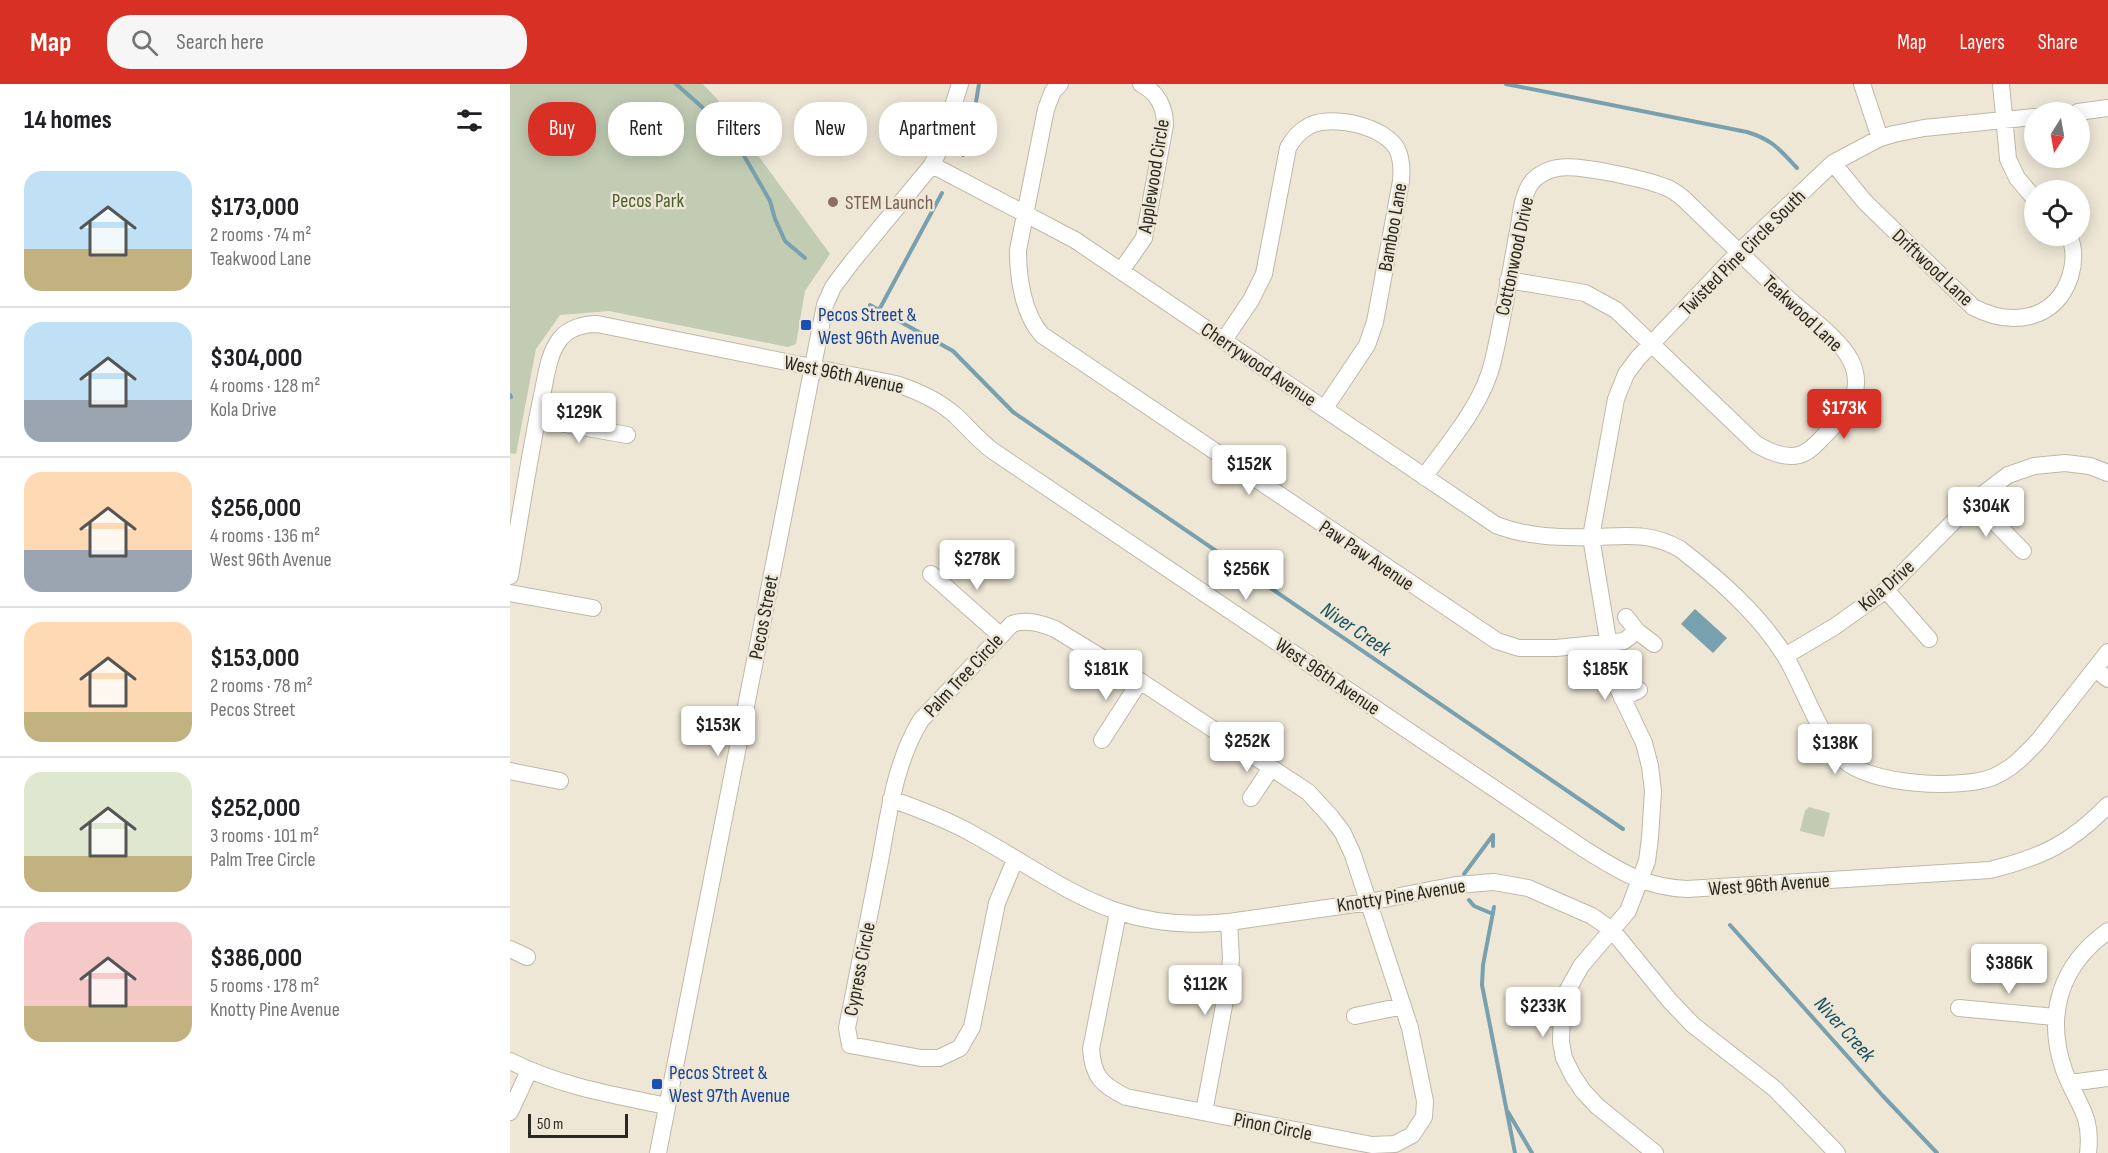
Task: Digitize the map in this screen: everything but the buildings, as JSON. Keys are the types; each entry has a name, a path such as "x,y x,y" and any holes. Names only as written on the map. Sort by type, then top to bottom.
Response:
{"street":[{"name":"Pecos Street","path":"948,102 949,84"},
{"name":"Pecos Street","path":"953,102 960,84"},
{"name":"Paw Paw Avenue","path":"1060,84 1053,92 1046,109 1020,240 1018,265 1028,312 1042,335 1497,641 1534,650 1623,641 1637,631"},
{"name":"Applewood Circle","path":"1121,271 1144,238 1165,125 1163,110 1158,98 1141,84"},
{"path":"1862,84 1880,138"},
{"path":"2001,84 2008,159 2017,178 2024,186"},
{"path":"2090,110 2108,108"},
{"name":"Twisted Pine Circle South","path":"1655,1153 1597,1106 1583,1091 1564,1058 1561,1042 1562,1009 1565,995 1581,966 1628,911 1640,881 1647,861 1653,791 1644,743 1615,682 1608,643 1606,584 1591,537 1616,399 1626,374 1638,358 1738,253 1833,163 1880,138 1924,128 2024,118"},
{"name":"Bamboo Lane","path":"1224,340 1251,300 1264,274 1288,148 1292,141 1302,130 1314,124 1329,122 1357,125 1380,133 1396,148 1402,169 1375,322 1367,345 1325,408"},
{"name":"Pecos Street","path":"658,1153 825,305 833,287 932,165 936,156"},
{"name":"Driftwood Lane","path":"1833,163 1865,202 1973,307 1986,314 2017,319 2036,315 2059,300 2067,286 2073,266 2072,246"},
{"name":"Cherrywood Avenue","path":"932,165 1075,240 1484,518 1514,531 1547,536 1647,536 1680,549 1753,613 1785,656 1832,745 1856,769 1879,778 1945,784 1977,783 2006,771 2018,762 2102,674 2108,652"},
{"name":"Cottonwood Drive","path":"1424,477 1485,387 1493,362 1525,195 1532,182 1544,173 1559,167 1578,167 1667,187 1684,199 1738,253"},
{"name":"Teakwood Lane","path":"1508,280 1572,290 1594,297 1616,310 1756,444 1784,455 1801,454 1812,449 1845,415 1852,401 1856,371 1850,358 1834,340 1738,253"},
{"name":"West 96th Avenue","path":"537,419 553,350 565,334 582,326 597,324 913,389 953,414 993,451 1584,849 1617,870 1640,881 1669,888 1687,889 1990,870 2045,853 2087,826 2108,805"},
{"path":"510,576 537,419 627,435"},
{"name":"Kola Drive","path":"1785,656 1834,627 1886,590 1974,501 2008,475 2034,466 2078,463 2108,473"},
{"path":"1974,501 2023,551"},
{"path":"932,574 1000,635"},
{"path":"1886,590 1929,639"},
{"path":"510,593 593,608"},
{"path":"1626,617 1637,631 1654,644"},
{"name":"Palm Tree Circle","path":"891,799 902,756 921,720 1012,624 1020,621 1041,623 1140,681 1308,792 1331,816 1353,855 1369,902"},
{"path":"1102,740 1140,681"},
{"path":"1622,698 1639,690"},
{"path":"1251,798 1271,768"},
{"path":"510,771 560,781"},
{"name":"Knotty Pine Avenue","path":"891,799 935,815 972,834 1057,885 1118,913 1178,924 1229,922 1369,902 1456,885 1494,882 1528,888 1592,916 1612,930 1670,1001 1693,1025 1775,1089 1837,1153"},
{"name":"Cypress Circle","path":"891,799 847,1028 850,1045 921,1058 939,1058 960,1048 972,1027 997,903 1015,860"},
{"name":"Pinon Circle","path":"1118,913 1091,1049 1095,1072 1102,1082 1126,1096 1372,1145 1388,1145 1406,1140 1412,1135 1424,1117 1425,1101 1410,1028 1369,902"},
{"path":"1204,1112 1229,979 1231,959 1229,922"},
{"path":"2088,1153 2088,1124 2083,1107 2070,1083 2057,1041 2055,1017 2062,990 2072,968 2089,946 2108,931"},
{"path":"510,949 527,957"},
{"path":"1355,1016 1403,1006"},
{"path":"1959,1008 2055,1017"},
{"path":"510,1061 530,1071 587,1090 667,1106"},
{"path":"510,1112 530,1071"},
{"path":"2070,1083 2108,1078"}],"green space":[{"name":"Pecos Park","path":"510,84 703,84 719,102 696,102 696,156 759,156 830,254 805,291 796,344 788,347 609,311 560,315 536,349 516,454 510,453"},
{"path":"1809,807 1830,813 1824,837 1800,831 1805,811"}],"water":[{"path":"1695,609 1727,638 1713,653 1681,624"}],"waterway":[{"name":"Niver Creek","path":"676,84 702,107 743,154 770,201 785,241 805,258"},
{"path":"976,102 979,84"},
{"path":"1506,84 1747,132 1770,142 1797,168"},
{"path":"879,310 942,193"},
{"name":"Niver Creek","path":"870,305 953,351 1013,412 1623,829"},
{"path":"1493,835 1493,846"},
{"path":"1464,874 1493,835"},
{"path":"1469,900 1474,906 1493,914"},
{"path":"1494,907 1483,965 1482,985 1515,1153"},
{"name":"Niver Creek","path":"1730,925 1937,1153"},
{"path":"1508,1112 1532,1153"}],"place":[{"name":"STEM Launch","path":"833,202"},
{"name":"Pecos Street & West 96th Avenue","path":"806,325"},
{"name":"Pecos Street & West 97th Avenue","path":"657,1084"}]}
